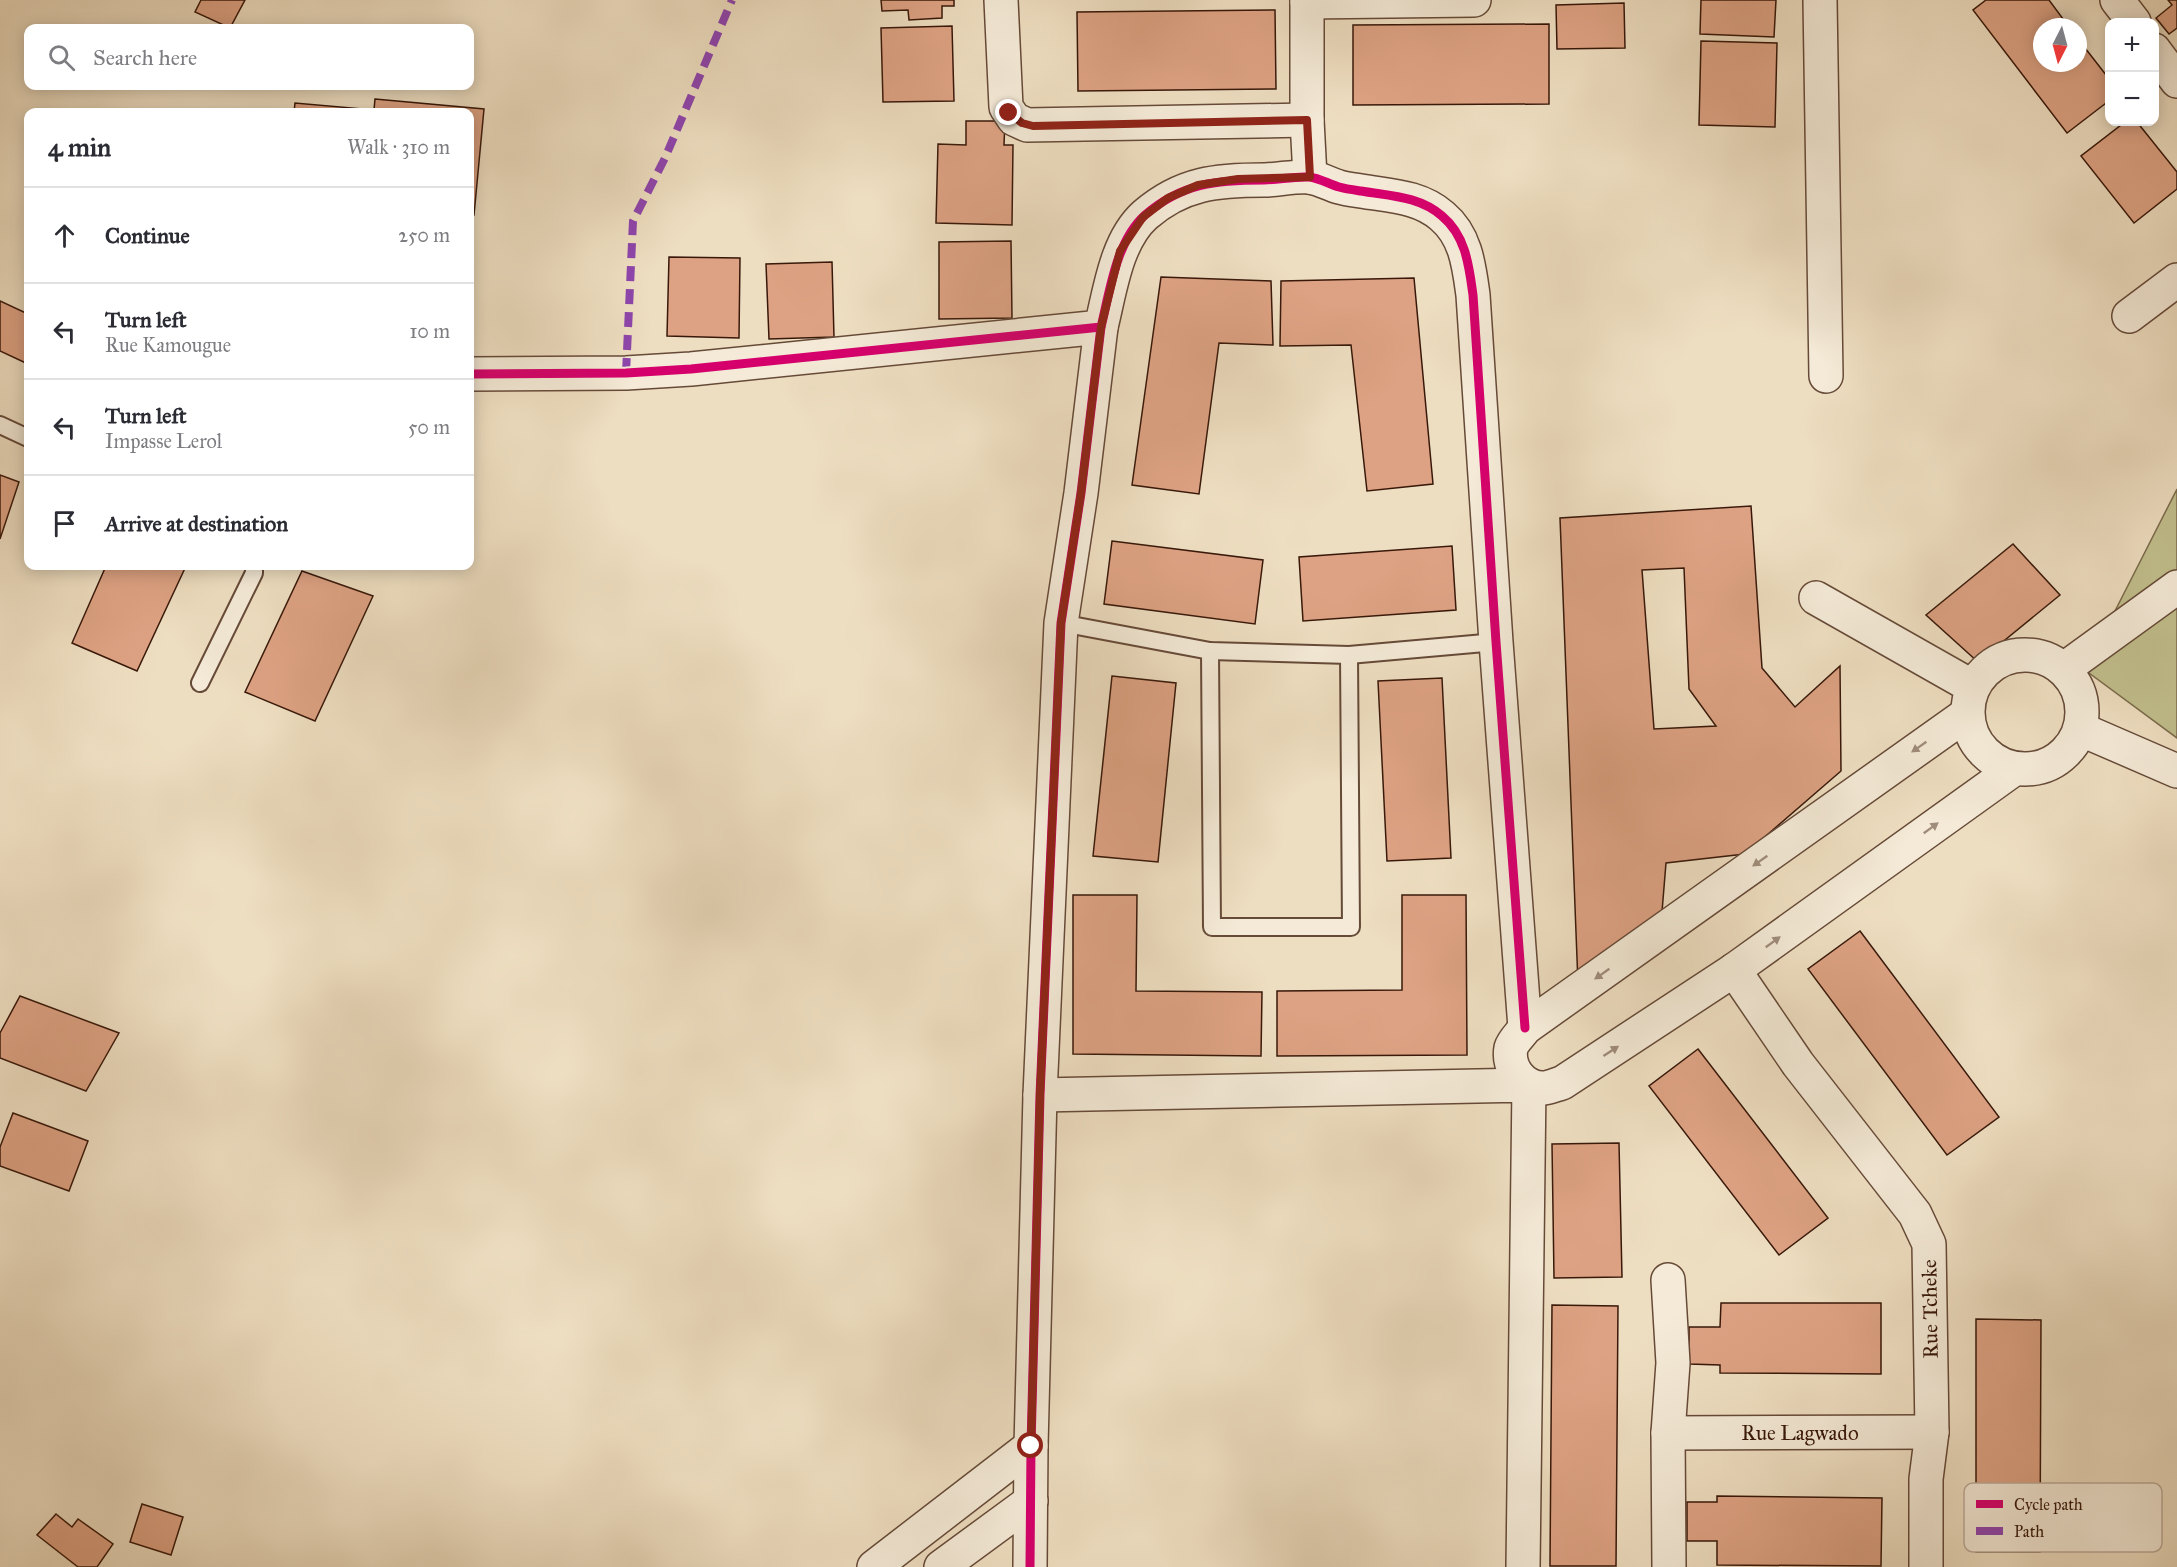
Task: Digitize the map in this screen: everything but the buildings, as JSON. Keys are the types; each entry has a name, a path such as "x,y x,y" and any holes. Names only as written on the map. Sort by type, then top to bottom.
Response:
{"street":[{"path":"1001,0 1006,107 1009,113 1022,123 1033,126 1307,120"},
{"path":"1310,177 1307,120 1307,1 1474,0"},
{"path":"1820,0 1826,376"},
{"path":"2117,0 2131,18"},
{"path":"2159,57 2177,81"},
{"path":"1030,1567 1040,1095 1061,623 1081,493 1101,327 1120,251 1143,217 1168,198 1198,185 1238,179 1310,177 1340,188 1410,199 1426,205 1443,216 1463,244 1469,264 1473,295 1525,1028"},
{"path":"2129,316 2177,280"},
{"path":"474,374 626,373 691,369 1101,327"},
{"path":"2064,669 2177,587"},
{"path":"1816,598 1970,700"},
{"path":"2014,655 2032,655 2049,660 2064,669 2074,681 2081,696 2083,713 2080,729 2071,747 2055,761 2035,769 2014,769 1995,762 1981,749 1971,732 1970,700 1983,672 1997,661 2014,655"},
{"path":"1523,1567 1528,1085 1517,1075 1511,1062 1511,1046 1525,1028 1970,700"},
{"path":"2080,729 2177,771"},
{"path":"1040,1095 1528,1085 1544,1088 1562,1083 1734,970 2014,769"},
{"name":"Rue Tcheke","path":"1734,970 1798,1064 1915,1214 1929,1244 1932,1432 1926,1479 1926,1567"},
{"path":"1668,1280 1673,1363 1668,1433 1669,1567"},
{"name":"Rue Lagwado","path":"1668,1433 1932,1432"},
{"path":"874,1567 1031,1446"},
{"path":"940,1567 1031,1501"}],"lane":[{"path":"0,424 24,436"},
{"path":"200,683 254,570"},
{"path":"1061,623 1210,651 1349,655 1496,642"},
{"path":"1210,651 1212,927 1351,927 1349,655"}],"shaded area":[{"path":"2177,489 2177,738 2085,670"}],"marked path":[{"path":"626,373 633,221 665,158 732,0"}],"cycle path":[{"path":"474,374 626,373 691,369 1101,327 1121,252 1135,226 1145,215 1173,196 1215,183 1309,177 1344,188 1404,198 1433,209 1450,224 1461,242 1468,263 1473,295 1525,1028"},
{"path":"1030,1567 1040,1095 1061,623 1081,493 1101,327"}],"route":[{"path":"1009,113 1014,119 1033,126 1307,120 1310,177 1238,179 1198,185 1168,198 1143,217 1120,251 1101,327 1081,493 1061,623 1040,1095 1031,1446"}]}
